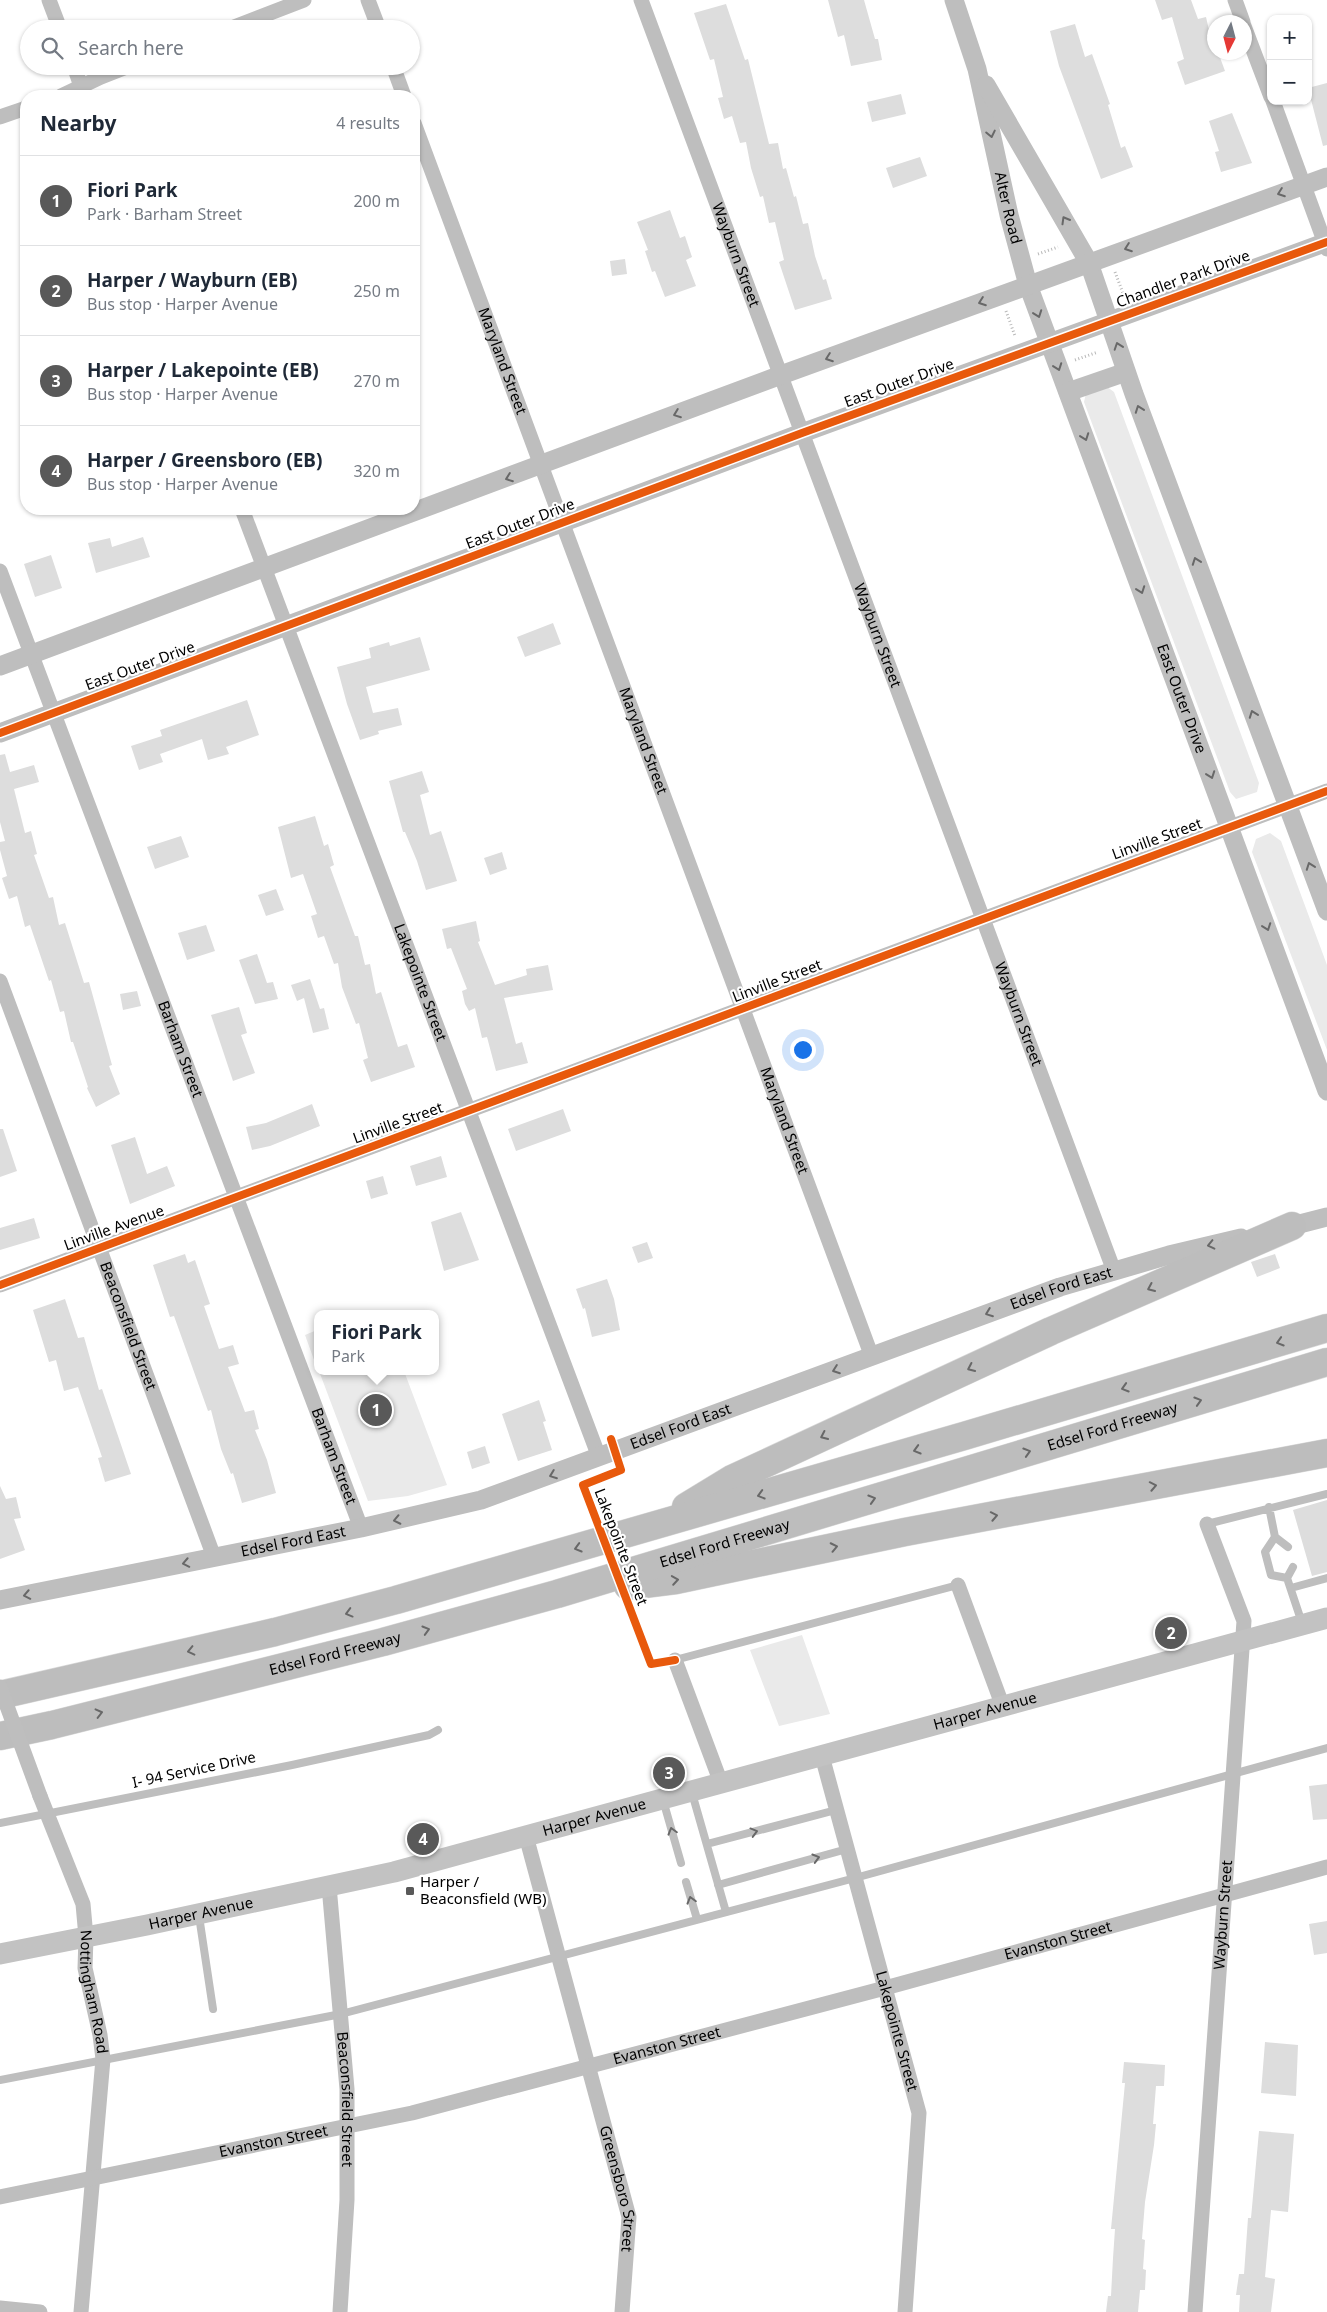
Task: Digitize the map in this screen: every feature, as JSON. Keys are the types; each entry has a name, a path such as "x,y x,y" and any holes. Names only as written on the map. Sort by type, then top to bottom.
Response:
{"highway":[{"path":"659,1524 732,1479 1051,1331 1292,1226"},
{"path":"0,1695 275,1632 396,1600 1327,1328"},
{"name":"Edsel Ford Freeway","path":"0,1736 52,1725 384,1642 557,1594 1327,1362"},
{"path":"557,1594 676,1580 905,1532 1327,1453"}],"main road":[{"name":"Harper Avenue","path":"0,1954 394,1872 1327,1618"}],"street":[{"path":"49,0 57,20"},
{"path":"252,20 304,0"},
{"path":"368,0 376,20"},
{"name":"Wayburn Street","path":"641,0 1114,1271"},
{"name":"Alter Road","path":"954,0 977,69 1009,215 1028,285 1049,343"},
{"path":"1235,0 1241,15"},
{"path":"1252,45 1267,85"},
{"name":"Alter Road","path":"977,69 1089,263"},
{"path":"77,75 82,90"},
{"path":"85,90 100,77 105,75"},
{"path":"396,75 402,90"},
{"path":"1273,105 1326,245"},
{"path":"0,117 20,110"},
{"name":"Maryland Street","path":"420,139 872,1357"},
{"path":"420,511 1327,176"},
{"name":"Chandler Park Drive","path":"1049,343 1326,245"},
{"path":"1089,263 1126,372 1327,912"},
{"name":"East Outer Drive","path":"0,732 1049,343 1327,1092"},
{"path":"1068,392 1126,372"},
{"name":"Lakepointe Street","path":"244,515 598,1458"},
{"path":"0,666 408,515"},
{"name":"Barham Street","path":"0,571 238,1197 361,1528"},
{"name":"Linville Street","path":"238,1197 469,1112 982,918 1327,791"},
{"name":"Beaconsfield Street","path":"0,981 214,1557"},
{"name":"Linville Avenue","path":"0,1285 238,1197"},
{"name":"Edsel Ford East","path":"0,1600 361,1528 480,1500 872,1357 1060,1286 1169,1255 1327,1217"},
{"name":"Wayburn Street","path":"1195,2312 1244,1621 1207,1524"},
{"path":"958,1585 1003,1706"},
{"path":"675,1660 721,1783"},
{"name":"Nottingham Road","path":"0,1687 40,1796 83,1904 86,1937 85,1968 100,2035 103,2059 81,2312"},
{"name":"Lakepointe Street","path":"822,1756 919,2113 904,2312"},
{"name":"Greensboro Street","path":"526,1836 629,2217 622,2312"},
{"name":"Evanston Street","path":"0,2197 412,2113 588,2068 1327,1867"},
{"name":"Beaconsfield Street","path":"329,1886 347,2088 348,2200 340,2312"},
{"path":"0,2308 40,2312"}],"lane":[{"path":"1207,1524 1327,1494"},
{"path":"1269,1508 1275,1537 1288,1547"},
{"path":"1275,1537 1265,1552 1271,1574 1287,1578"},
{"path":"1287,1578 1293,1567"},
{"path":"1287,1578 1302,1625"},
{"path":"1291,1588 1327,1578"},
{"path":"675,1660 958,1585"},
{"name":"I- 94 Service Drive","path":"0,1823 292,1766 429,1735 438,1730"},
{"path":"0,2080 340,2014 855,1878 1327,1748"},
{"path":"691,1791 726,1912"},
{"path":"662,1799 681,1863"},
{"path":"707,1844 836,1810"},
{"path":"718,1885 847,1849"},
{"path":"686,1882 697,1919"},
{"path":"198,1914 213,2009"}],"path":[{"path":"1032,256 1058,247"},
{"path":"1114,269 1124,296"},
{"path":"1005,309 1015,336"},
{"path":"1072,362 1098,352"}],"shaded area":[{"path":"1106,386 1114,392 1259,783 1257,792 1236,799 1230,792 1084,402 1086,393"},
{"path":"1270,833 1281,841 1327,965 1327,1050 1252,852 1256,839"},
{"path":"314,1331 314,1360 305,1335"},
{"path":"321,1375 406,1375 447,1485 408,1496 368,1501"},
{"path":"802,1635 830,1714 779,1726 750,1650"}],"building":[{"path":"828,0 864,0 875,39 878,39 882,60 851,66 844,35 838,37"},
{"path":"1155,0 1191,0 1198,19 1206,17 1207,60 1221,60 1225,71 1185,85 1177,62 1184,59 1172,17 1162,20"},
{"path":"726,4 745,60 748,59 769,144 778,143 783,169 786,168 803,224 808,223 815,256 823,280 826,279 832,299 795,310 779,262 784,260 775,222 769,223 763,196 760,197 751,168 746,142 740,143 732,116 724,119 718,98 723,97 714,59 710,60 694,13"},
{"path":"1075,24 1085,57 1092,54 1110,104 1108,105 1121,148 1125,146 1133,167 1101,179 1059,66 1050,31"},
{"path":"1327,83 1327,145 1323,146 1312,103 1312,87"},
{"path":"901,94 906,114 872,122 867,102"},
{"path":"1232,113 1252,163 1221,172 1215,152 1219,151 1209,121"},
{"path":"920,157 927,176 893,188 886,168"},
{"path":"670,210 680,238 685,236 692,257 686,260 696,286 665,297 655,271 652,272 645,251 648,250 637,222"},
{"path":"625,259 627,274 612,276 610,261"},
{"path":"143,537 150,557 96,573 88,543 110,538 112,547"},
{"path":"51,555 62,588 35,597 24,564"},
{"path":"553,623 561,644 525,657 517,637"},
{"path":"420,637 430,670 366,687 373,713 398,708 402,725 378,731 379,734 360,740 347,704 337,667 371,658 369,648 389,642 390,646"},
{"path":"247,700 259,735 226,747 229,754 208,760 202,739 160,754 163,762 139,770 131,746 162,736 160,730"},
{"path":"5,754 10,772 34,765 39,782 14,789 25,833 31,831 37,854 34,855 49,898 53,897 59,925 65,923 84,983 89,982 112,1065 109,1066 120,1094 96,1107 87,1088 73,1042 71,1042 64,1011 60,1012 51,980 49,981 30,925 25,927 17,896 9,899 2,878 7,876 0,850 0,842 5,841 0,822 0,755"},
{"path":"422,771 429,792 420,795 430,835 441,831 457,881 426,890 417,861 405,832 403,832 389,781"},
{"path":"315,816 324,846 328,844 334,865 330,867 355,936 358,936 365,965 370,964 376,994 381,992 398,1047 407,1044 415,1067 371,1082 363,1060 368,1058 359,1023 356,1024 342,987 338,963 334,964 324,936 318,938 311,916 317,914 303,874 291,878 278,827"},
{"path":"181,836 189,857 155,869 147,847"},
{"path":"502,852 507,869 490,875 484,858"},
{"path":"276,889 284,910 266,916 258,895"},
{"path":"476,921 480,941 478,942 495,985 527,975 526,969 548,965 553,990 504,998 516,1044 522,1042 528,1063 496,1071 487,1037 482,1038 475,1008 469,1011 465,1004 462,991 467,989 451,948 447,949 442,929"},
{"path":"206,925 215,951 187,960 178,933"},
{"path":"257,954 267,983 273,982 278,999 255,1004 239,960"},
{"path":"310,979 320,1009 324,1008 329,1029 313,1033 304,998 297,1001 291,985"},
{"path":"137,991 141,1006 123,1010 120,994"},
{"path":"239,1007 247,1033 241,1035 255,1073 233,1081 211,1015"},
{"path":"312,1104 320,1126 270,1146 252,1150 246,1127 266,1123"},
{"path":"563,1109 571,1131 516,1151 508,1129"},
{"path":"0,1129 3,1129 17,1171 0,1177"},
{"path":"135,1137 147,1174 167,1166 175,1186 130,1204 111,1145"},
{"path":"441,1156 447,1177 416,1186 410,1166"},
{"path":"383,1176 388,1194 371,1199 366,1181"},
{"path":"461,1212 479,1260 444,1271 431,1222"},
{"path":"34,1218 40,1238 0,1250 0,1228"},
{"path":"647,1242 653,1258 638,1263 632,1247"},
{"path":"185,1254 188,1263 195,1260 210,1304 204,1306 219,1349 233,1345 239,1364 228,1367 245,1412 254,1410 259,1429 255,1430 267,1460 276,1493 242,1503 233,1473 231,1474 221,1449 211,1410 208,1411 174,1316 170,1317 153,1265"},
{"path":"1275,1254 1280,1268 1257,1277 1251,1262"},
{"path":"607,1279 614,1299 620,1330 592,1337 585,1308 583,1309 576,1289"},
{"path":"65,1299 78,1338 84,1337 99,1390 102,1389 131,1474 105,1482 98,1458 102,1457 78,1387 64,1391 56,1360 49,1362 33,1310"},
{"path":"539,1400 546,1421 543,1422 552,1450 518,1461 502,1414"},
{"path":"485,1446 490,1463 472,1469 467,1452"},
{"path":"0,1486 6,1499 16,1497 21,1518 14,1519 25,1550 0,1559"},
{"path":"1327,1500 1327,1572 1312,1576 1293,1510"},
{"path":"1327,1784 1327,1819 1313,1820 1309,1786"},
{"path":"1327,1921 1327,1953 1314,1955 1309,1924"},
{"path":"1265,2042 1298,2045 1296,2096 1261,2093"},
{"path":"1124,2062 1165,2065 1164,2086 1156,2086 1153,2124 1156,2124 1145,2202 1142,2239 1145,2240 1143,2269 1146,2270 1145,2290 1140,2290 1138,2312 1106,2312 1108,2296 1111,2296 1115,2229 1111,2229 1125,2083 1122,2083"},
{"path":"1259,2131 1294,2134 1288,2212 1271,2210 1265,2277 1275,2279 1271,2312 1239,2312 1240,2295 1236,2295 1239,2274 1244,2274 1248,2218 1251,2218"}],"cycle path":[{"path":"0,733 802,433 1327,242"},
{"path":"0,1285 1327,791"},
{"path":"611,1439 621,1470 583,1485 651,1664 675,1660"}],"place":[{"name":"Fiori Park","path":"376,1410"},
{"name":"Harper / Wayburn (EB)","path":"1171,1633"},
{"name":"Harper / Lakepointe (EB)","path":"669,1773"},
{"name":"Harper / Greensboro (EB)","path":"423,1839"},
{"name":"Harper / Beaconsfield (WB)","path":"410,1891"}]}
